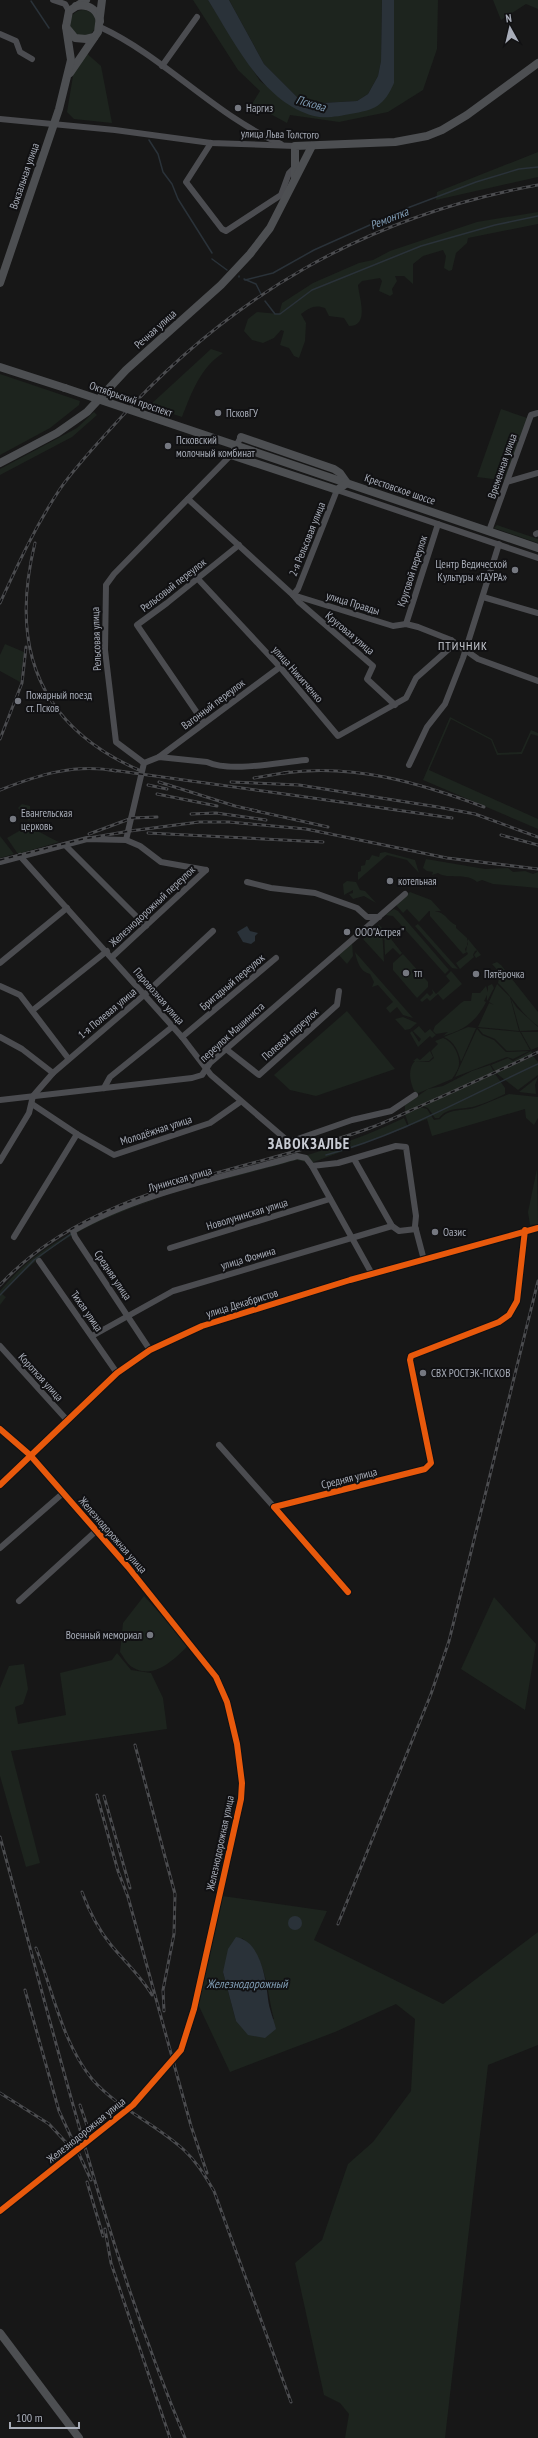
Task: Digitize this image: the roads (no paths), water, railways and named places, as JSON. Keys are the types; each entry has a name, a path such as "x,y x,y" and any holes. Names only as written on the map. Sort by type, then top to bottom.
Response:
{"main road":[{"path":"86,0 72,9 66,27 75,38 86,40 94,37 100,25 102,0"},
{"path":"72,9 83,5 92,8 97,12 100,25"},
{"name":"Вокзальная улица","path":"0,283 55,124 67,77 71,54 66,27"},
{"name":"Вокзальная улица","path":"67,77 94,37"},
{"name":"улица Льва Толстого","path":"295,146 395,142 426,136 442,130 467,115 538,63"},
{"path":"294,180 295,146"},
{"name":"Речная улица","path":"0,463 57,433 87,412 126,370 221,285 250,254 270,228 312,146"},
{"name":"Октябрьский проспект","path":"0,367 255,452"},
{"path":"231,455 337,490 347,483 340,473 334,469 241,437"},
{"name":"Крестовское шоссе","path":"255,452 538,548"},
{"path":"0,2333 79,2438"}],"street":[{"path":"53,0 65,4 72,9"},
{"path":"162,66 197,17"},
{"path":"100,25 162,66 242,124 283,145"},
{"path":"0,34 16,41 20,52 32,59"},
{"name":"улица Льва Толстого","path":"0,119 115,130 211,143 295,146"},
{"path":"211,143 186,182 222,229 226,231 281,195 289,173 295,167"},
{"name":"Временная улица","path":"489,531 531,414 538,413"},
{"name":"Рельсовая улица","path":"144,763 116,742 105,650 106,585 231,455 241,437"},
{"path":"507,482 538,473"},
{"path":"337,490 538,558"},
{"name":"2-я Рельсовая улица","path":"293,595 298,589 337,490"},
{"name":"улица Правды","path":"188,499 293,595 393,626 406,624 451,640 478,659 538,681"},
{"name":"Круговой переулок","path":"406,624 438,524"},
{"path":"409,765 427,727 445,704 483,598 499,544"},
{"name":"Рельсовый переулок","path":"204,723 136,625 198,579 239,545"},
{"name":"улица Никитченко","path":"198,579 280,667 338,736 395,705"},
{"name":"Круговая улица","path":"293,595 373,666 367,679 395,705"},
{"path":"483,598 538,613"},
{"path":"395,705 406,698 416,678 450,648 451,640"},
{"name":"Вагонный переулок","path":"159,757 280,667"},
{"path":"0,862 87,840 126,840 144,763 159,757 207,762 213,765 241,766 306,760"},
{"name":"Железнодорожный переулок","path":"112,957 206,870 161,862 140,846 126,840"},
{"path":"65,845 146,926"},
{"name":"Паровозная улица","path":"20,856 112,957 172,1026 206,1070 240,1102 290,1142 352,1120 391,1111 415,1095"},
{"path":"247,882 271,888 315,893 357,908 367,917 379,917"},
{"name":"переулок Машиниста","path":"0,1100 192,1078 202,1075 226,1049 405,894"},
{"path":"0,963 67,908"},
{"name":"1-я Полевая улица","path":"33,1096 68,1058 144,995 213,931"},
{"name":"Железнодорожный переулок","path":"33,1010 106,951"},
{"name":"Бригадный переулок","path":"182,1038 276,958"},
{"path":"0,986 20,995 33,1010 68,1058"},
{"name":"Полевой переулок","path":"226,1049 259,1075 337,1005 339,992"},
{"path":"104,1088 110,1077 172,1026"},
{"path":"0,1037 22,1049 53,1073"},
{"path":"0,1161 29,1113 33,1096"},
{"name":"Молодёжная улица","path":"32,1104 77,1134 114,1155 210,1123 240,1102"},
{"path":"14,1237 77,1134"},
{"path":"372,1274 312,1166 354,1159 396,1146 406,1147 416,1229 424,1260"},
{"name":"Лунинская улица","path":"74,1231 90,1222 146,1199 297,1156 306,1158 312,1166"},
{"path":"354,1159 392,1226"},
{"name":"Новолунинская улица","path":"170,1248 330,1199"},
{"name":"улица Фомина","path":"92,1336 173,1291 392,1226 399,1231 416,1229"},
{"name":"улица Декабристов","path":"0,1485 117,1373 150,1350 202,1326 372,1274 525,1230 538,1228"},
{"name":"Средняя улица","path":"274,1507 425,1469 431,1463 410,1360 411,1356 499,1322 510,1315 517,1301 525,1230"},
{"name":"Средняя улица","path":"74,1231 75,1237 129,1316 150,1350"},
{"name":"Тихая улица","path":"39,1261 117,1373"},
{"name":"Короткая улица","path":"0,1346 67,1420"},
{"name":"Железнодорожная улица","path":"0,1429 30,1455 62,1494 128,1567 216,1677 227,1702 237,1744 242,1784 241,1799 194,2009 181,2050 133,2104 0,2212"},
{"path":"219,1445 348,1592"},
{"path":"0,1548 62,1494"},
{"path":"19,1601 96,1531"}],"water":[{"name":"Пскова","path":"208,0 229,0 264,64 298,98 322,103 357,101 368,94 378,76 381,61 382,0 394,0 394,83 386,97 378,106 366,111 323,117 314,116 296,109 279,98 264,84 251,68"},
{"path":"247,926 250,931 258,933 255,936 255,941 251,944 243,942 237,932"},
{"path":"292,1916 298,1916 302,1920 302,1926 298,1930 292,1930 288,1926 288,1920"},
{"name":"Железнодорожный","path":"236,1937 244,1940 257,1953 264,1972 269,2003 276,2029 265,2038 248,2035 236,2021 223,1972 228,1949"}],"waterway":[{"name":"Ремонтка","path":"31,1 49,28"},
{"name":"Ремонтка","path":"149,140 158,154 163,172 172,184 178,199 212,253"},
{"name":"Ремонтка","path":"245,280 273,273 314,250 410,207 476,182 519,169 538,167"},
{"path":"265,301 275,314 280,314 312,290 421,246 495,225 538,216"},
{"name":"Ремонтка","path":"212,259 227,270"},
{"path":"244,279 256,284 262,296"},
{"path":"326,1155 354,1147 408,1126 538,1064"},
{"path":"0,1295 34,1260 71,1234"}],"railway":[{"path":"0,603 35,531 66,480 115,424 159,378 206,337 255,300 306,268 360,240 416,217 476,199 538,185"},
{"path":"35,543 28,581 26,617 30,650 40,680 56,707 78,732 106,753 141,771"},
{"path":"0,739 22,683 26,647"},
{"path":"0,790 43,775 57,772 86,768 116,771"},
{"path":"112,770 452,818"},
{"path":"284,773 335,771 386,777 435,790 484,807"},
{"path":"254,778 289,772"},
{"path":"159,782 235,806 257,811"},
{"path":"231,782 299,785 438,807 475,814 538,837"},
{"path":"148,785 167,789"},
{"path":"157,794 217,806"},
{"path":"252,810 328,827"},
{"path":"191,814 216,813 266,820"},
{"path":"89,834 132,818 157,817"},
{"path":"0,860 83,839 130,831 199,822 229,822 306,829 447,858 538,869"},
{"path":"148,833 323,842"},
{"path":"501,835 538,845"},
{"path":"0,1285 37,1251 79,1225 125,1203 173,1186 323,1144 370,1128 468,1085 538,1052"},
{"path":"338,1924 431,1694 449,1641 538,1281"},
{"path":"135,1745 175,1894 174,1934 163,1990 164,2011"},
{"path":"97,1795 118,1871 128,1897 191,2126 207,2173"},
{"path":"104,1796 130,1888"},
{"path":"0,1837 83,2141 106,2216 156,2365 185,2438"},
{"path":"82,1892 102,1933 133,1969 152,1995"},
{"path":"36,1948 66,2033 82,2065 92,2079 113,2099 173,2140 184,2150 197,2164 214,2191 291,2402"},
{"path":"25,1990 59,2111 91,2180"},
{"path":"0,2093 49,2124 73,2150"},
{"path":"80,2105 90,2134"},
{"path":"87,2182 103,2236"},
{"path":"105,2229 111,2263 170,2438"}],"place":[{"name":"Наргиз","path":"238,108"},
{"name":"ПсковГУ","path":"218,413"},
{"name":"Псковский молочный комбинат","path":"168,446"},
{"name":"Центр Ведической Культуры «ГАУРА»","path":"515,570"},
{"name":"Пожарный поезд ст. Псков","path":"18,701"},
{"name":"Евангельская церковь","path":"13,819"},
{"name":"котельная","path":"390,881"},
{"name":"ООО\"Астрея\"","path":"347,932"},
{"name":"тп","path":"406,973"},
{"name":"Пятёрочка","path":"476,974"},
{"name":"Оазис","path":"435,1232"},
{"name":"СВХ РОСТЭК-ПСКОВ","path":"423,1373"},
{"name":"Военный мемориал","path":"150,1635"}],"district":[{"name":"ПТИЧНИК","path":"463,645"},
{"name":"ЗАВОКЗАЛЬЕ","path":"309,1143"}]}
